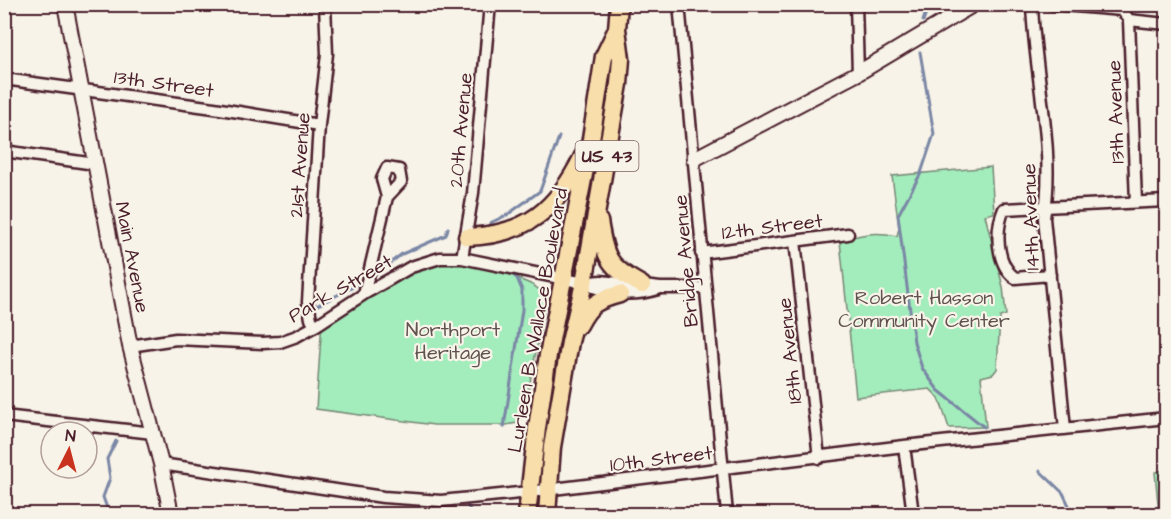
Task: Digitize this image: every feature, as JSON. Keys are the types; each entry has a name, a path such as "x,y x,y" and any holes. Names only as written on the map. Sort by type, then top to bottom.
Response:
{"highway":[{"name":"Lurleen B Wallace Boulevard","path":"548,514 552,447 619,84 621,59 616,29 619,4"},
{"name":"Lurleen B Wallace Boulevard","path":"528,514 546,366 565,280 604,56 616,29"},
{"path":"467,237 489,236 512,230 537,218 559,198 591,140"},
{"path":"597,209 606,255 623,274 642,285"},
{"path":"570,342 590,307 605,298 620,294"}],"main road":[{"name":"Main Avenue","path":"65,4 130,346 161,464 171,514"},
{"path":"694,159 858,73 974,4"}],"street":[{"name":"21st Avenue","path":"315,326 311,319 308,302 319,125 327,54 325,4"},
{"name":"20th Avenue","path":"462,258 473,193 490,4"},
{"name":"Bridge Avenue","path":"679,4 727,514"},
{"path":"856,4 858,73"},
{"name":"14th Avenue","path":"1032,4 1044,110 1048,196 1044,218 1065,429"},
{"path":"1051,4 1123,7 1129,20 1167,24"},
{"name":"13th Avenue","path":"1129,20 1136,202"},
{"name":"13th Street","path":"4,79 319,125"},
{"path":"4,151 95,164"},
{"path":"364,294 387,197"},
{"path":"1050,275 1016,278 1007,272 1002,261 998,229 1004,209 1167,201"},
{"name":"12th Street","path":"701,253 848,234"},
{"name":"18th Avenue","path":"795,240 819,458"},
{"name":"Park Street","path":"130,346 176,339 263,344 280,342 315,326 411,267 440,258 462,258 565,280"},
{"path":"565,280 584,283 601,281 660,288 704,288"},
{"path":"584,283 600,291 620,294 644,293 660,288"},
{"path":"4,416 153,433"},
{"name":"10th Street","path":"161,464 398,498 441,501 819,458 904,446 1167,418"},
{"path":"904,446 913,514"}],"green space":[{"name":"Robert Hasson Community Center","path":"991,167 994,213 985,215 1003,287 1006,315 1000,317 997,369 993,374 981,377 986,427 949,428 939,398 930,389 856,397 840,241 868,234 897,236 899,228 892,176"},
{"name":"Northport Heritage","path":"440,258 506,267 521,280 542,292 546,300 524,413 517,423 434,425 316,409 322,321 364,294"},
{"path":"1166,470 1166,514 1159,514 1155,472"}],"waterway":[{"path":"923,21 929,4"},
{"path":"920,52 934,134 921,173 898,215 914,342 922,368 938,390 984,427"},
{"path":"490,223 507,215 540,191 559,137"},
{"path":"374,275 402,254 446,235 448,228"},
{"path":"504,427 522,310 522,290 517,278 507,271"},
{"path":"318,305 357,285"},
{"path":"109,514 103,497 110,478 107,459 116,441"},
{"path":"1040,471 1063,493 1073,514"},
{"path":"467,505 473,514"}]}
